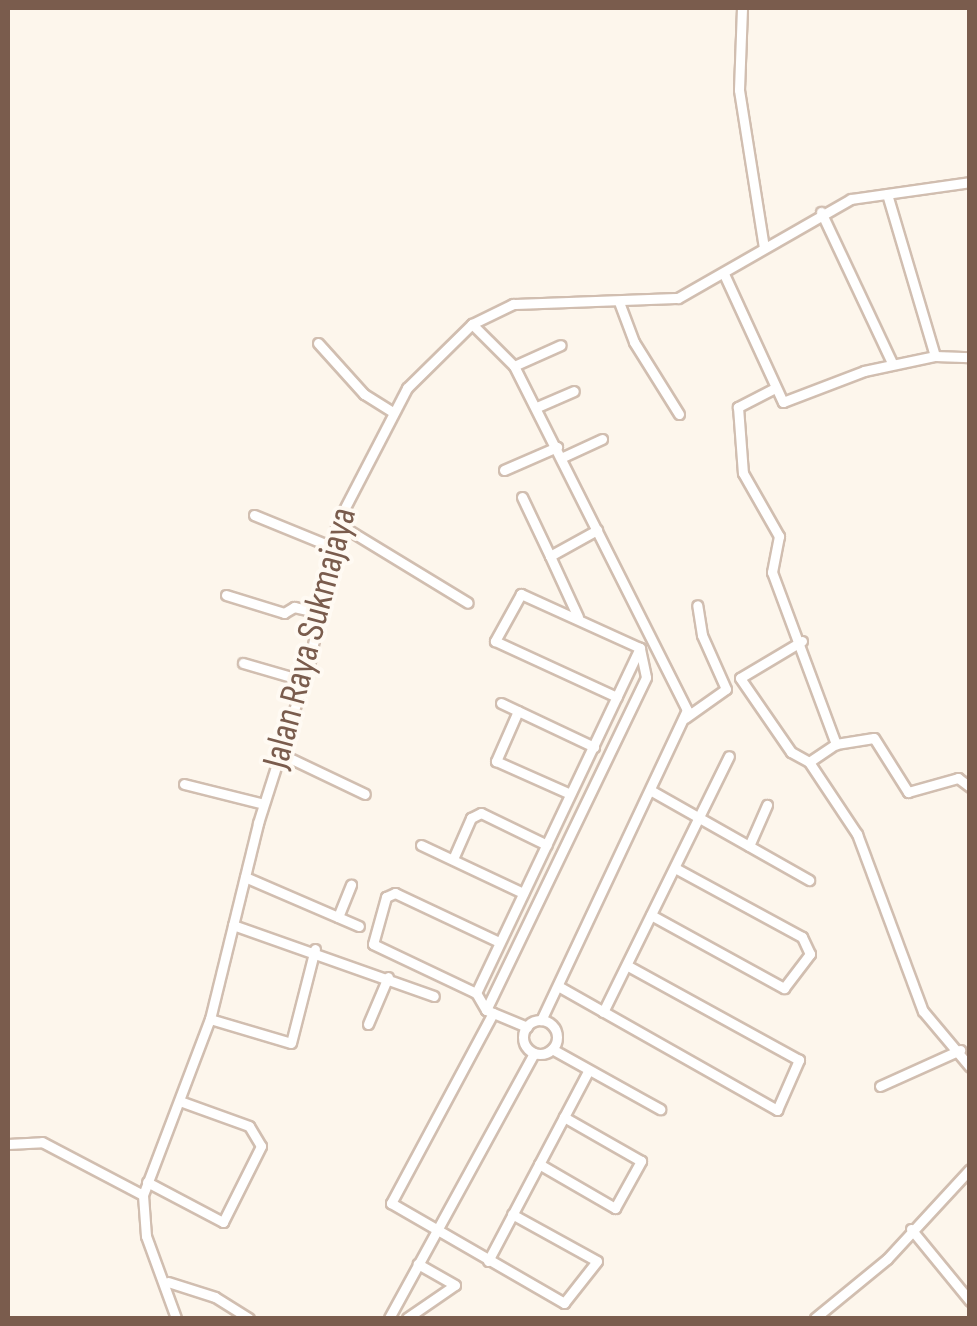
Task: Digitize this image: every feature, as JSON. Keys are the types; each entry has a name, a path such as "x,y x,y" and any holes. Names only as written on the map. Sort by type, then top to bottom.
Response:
{"street":[{"path":"742,8 740,90 764,247"},
{"name":"Jalan Raya Sukmajaya","path":"176,1318 168,1282 146,1236 143,1195 210,1019 264,804 305,681 337,523 392,411 426,364 472,324 536,300 618,302 678,298 822,212 888,194 970,182"},
{"path":"888,194 935,356"},
{"path":"822,212 892,363"},
{"path":"724,274 783,402 892,363 935,356 970,357"},
{"path":"618,302 634,342 679,414"},
{"path":"472,324 514,366 537,408 685,718"},
{"path":"318,343 364,394 392,411"},
{"path":"514,366 561,344"},
{"path":"774,388 738,407 742,473 779,536 772,572 802,642 836,744"},
{"path":"537,408 574,391"},
{"path":"563,457 602,440"},
{"path":"504,470 557,446"},
{"path":"522,497 578,617"},
{"path":"254,514 330,546"},
{"path":"337,523 468,603"},
{"path":"550,556 597,530"},
{"path":"617,697 495,641 521,594 640,648"},
{"path":"226,596 284,614 294,607 316,612"},
{"path":"499,942 395,892 386,897 373,944 476,992 489,1011 527,1027 541,1020 685,718 726,690 702,636 697,605"},
{"path":"802,642 751,666 740,678 768,726 809,762 857,834 923,1011 960,1050 970,1067"},
{"path":"476,992 640,648"},
{"path":"512,1214 593,1257 596,1270 564,1303 434,1232 394,1207 391,1196 489,1011 646,677 640,648"},
{"path":"243,663 305,681"},
{"path":"501,703 594,746"},
{"path":"518,711 496,761 570,794"},
{"path":"809,762 836,744 874,738 908,792 958,778 970,787"},
{"path":"279,753 365,794"},
{"path":"603,1012 729,756"},
{"path":"184,784 264,804"},
{"path":"650,790 809,880"},
{"path":"749,846 767,804"},
{"path":"453,859 472,818 481,813 547,845"},
{"path":"421,844 523,893"},
{"path":"652,915 784,988 810,954 802,937 674,868"},
{"path":"246,877 360,926"},
{"path":"338,916 351,885"},
{"path":"233,924 315,949 434,996"},
{"path":"210,1019 291,1042 315,949"},
{"path":"558,986 774,1111 788,1094 800,1066 794,1055 628,966"},
{"path":"368,1024 388,978"},
{"path":"541,1020 556,1031 552,1049"},
{"path":"527,1027 524,1043 534,1053"},
{"path":"389,1318 534,1053 552,1049 660,1108"},
{"path":"880,1086 960,1050"},
{"path":"488,1261 588,1071"},
{"path":"147,1182 223,1222 260,1146 254,1130 180,1101"},
{"path":"538,1164 615,1208 641,1160 564,1117"},
{"path":"8,1144 42,1142 143,1195"},
{"path":"815,1318 887,1259 970,1169"},
{"path":"911,1230 970,1301"},
{"path":"407,1318 455,1285 418,1264"},
{"path":"168,1282 215,1297 249,1318"}]}
